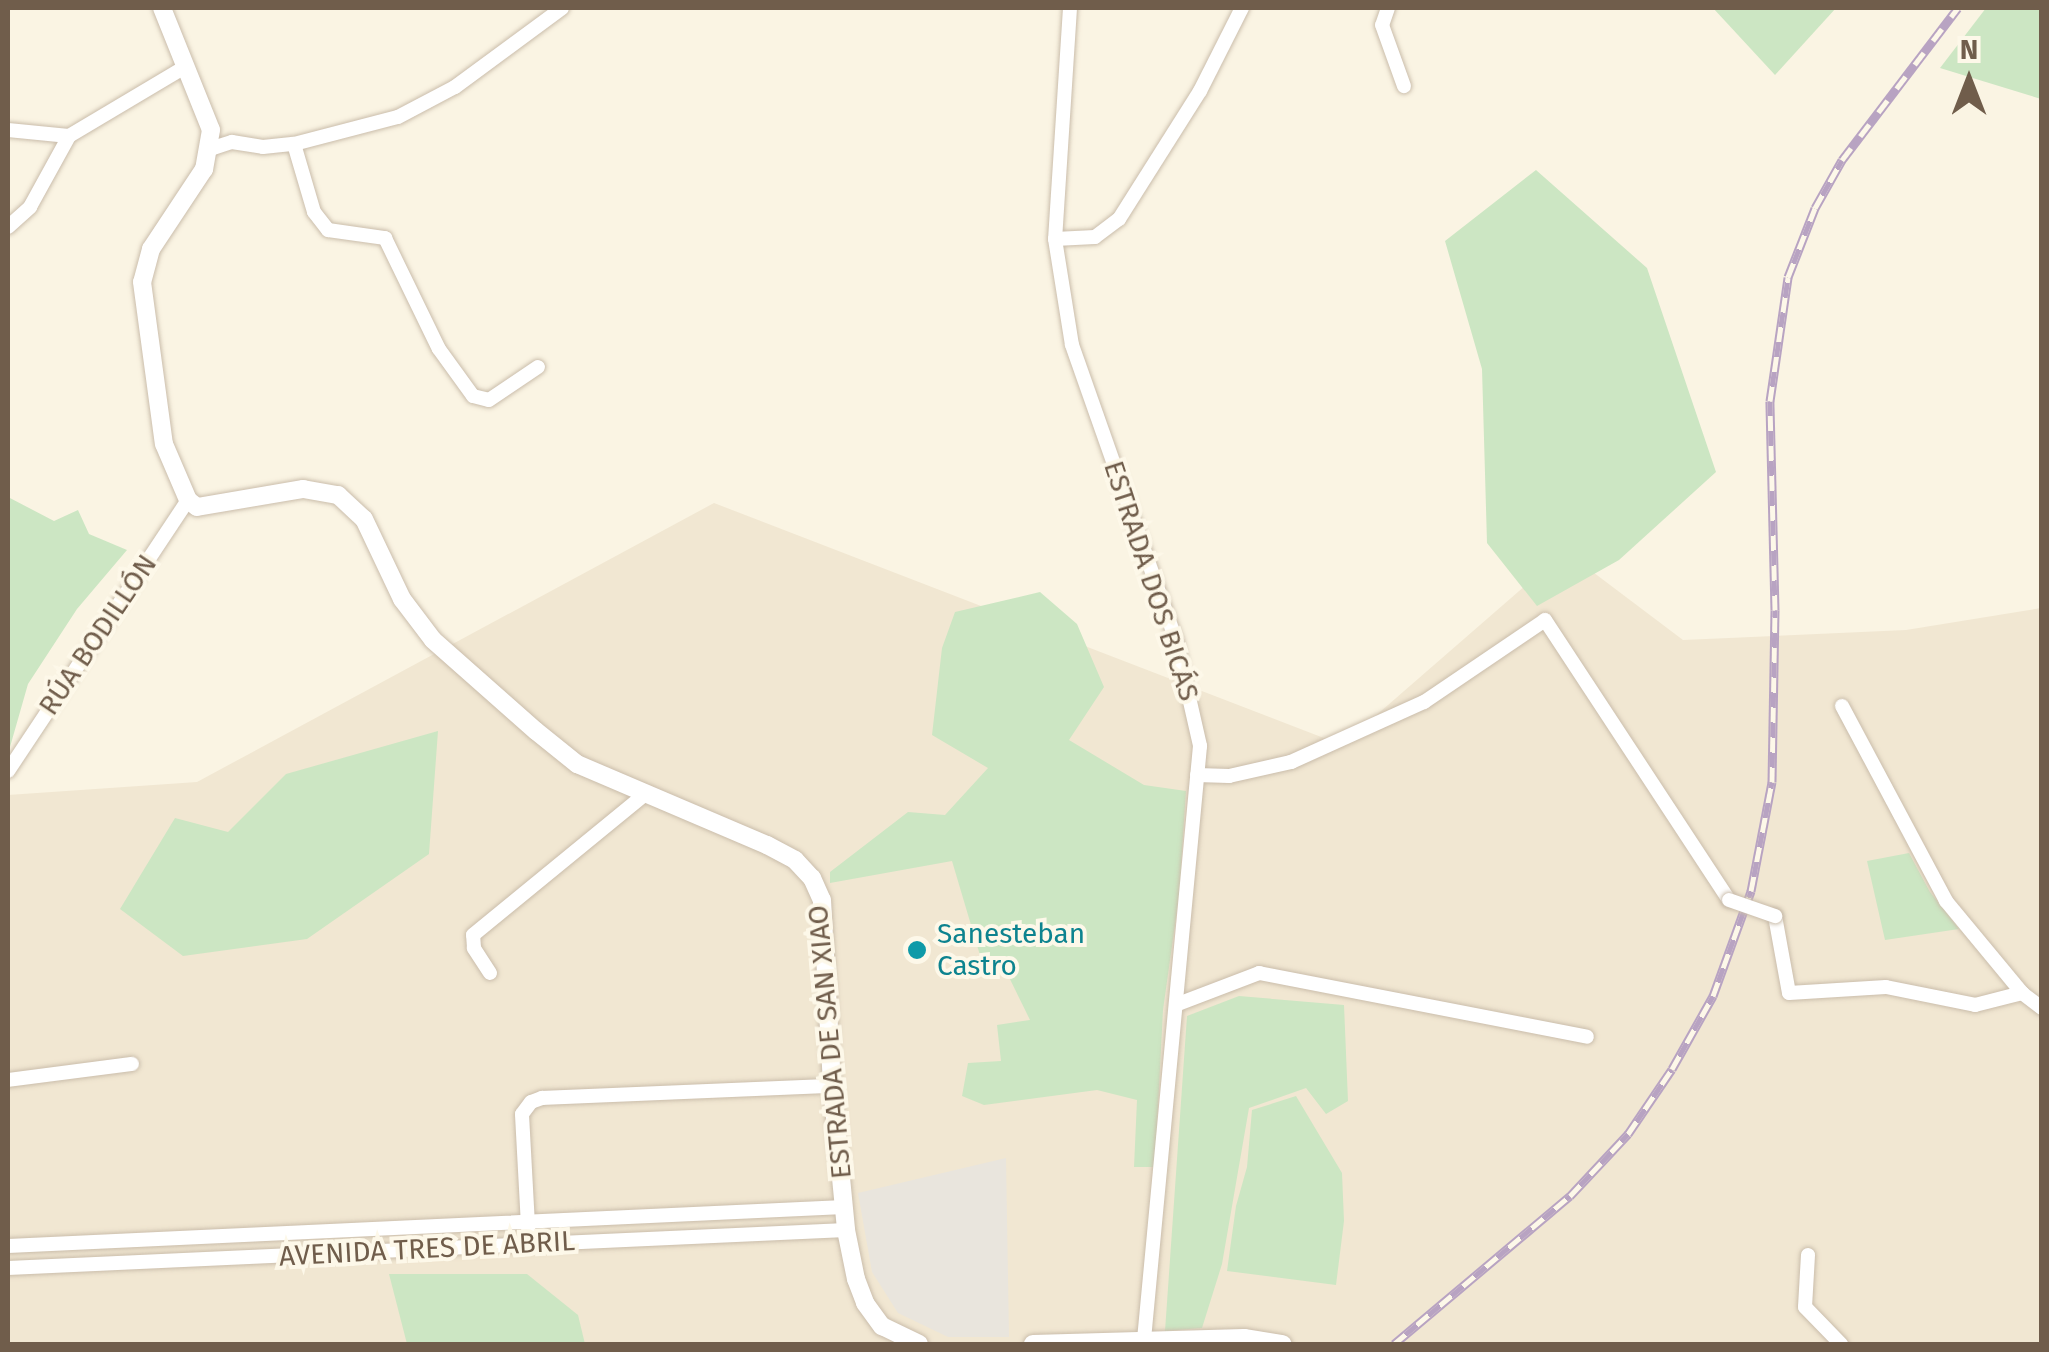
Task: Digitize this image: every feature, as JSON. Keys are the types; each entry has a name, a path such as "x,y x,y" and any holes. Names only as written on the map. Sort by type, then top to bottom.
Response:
{"street":[{"path":"162,8 211,130 204,169 151,250 142,282 164,444 188,500"},
{"path":"210,149 232,142 294,144 398,117 454,87 562,8"},
{"name":"ESTRADA DOS BICÁS","path":"1070,8 1054,238 1072,345 1176,640 1200,746 1144,1340"},
{"path":"1054,238 1095,237 1119,219 1200,91 1242,8"},
{"path":"1388,8 1382,25 1404,86"},
{"path":"8,227 30,207 68,136 183,68"},
{"path":"8,130 68,136"},
{"path":"294,144 314,212 328,230 385,238 438,349 472,396 488,400 538,367"},
{"name":"ESTRADA DE SAN XIAO","path":"188,500 197,507 303,489 338,495 364,519 402,600 433,640 577,764 766,844 795,860 812,878 822,900 832,1086 846,1230 865,1303 882,1326 918,1344"},
{"name":"RÚA BODILLÓN","path":"8,771 188,500"},
{"path":"1197,776 1229,776 1290,762 1424,702 1545,620 1729,900 1775,916 1789,993 1886,987 1974,1006 2022,993"},
{"path":"1842,706 1946,901 2022,993 2042,1008"},
{"path":"490,973 474,948 472,935 644,795"},
{"path":"1178,1004 1259,973 1587,1037"},
{"path":"8,1080 132,1064"},
{"path":"528,1244 522,1114 542,1098 832,1086"},
{"name":"AVENIDA TRES DE ABRIL","path":"8,1246 844,1208"},
{"name":"AVENIDA TRES DE ABRIL","path":"8,1268 846,1230"},
{"path":"1808,1255 1805,1308 1842,1344"},
{"path":"1033,1344 1244,1338 1284,1344"}],"shaded area":[{"path":"714,503 1342,745 1565,551 1683,640 1906,630 2041,608 2041,1344 8,1344 8,795 197,782"},
{"path":"1006,1158 1009,1337 948,1337 898,1313 872,1272 858,1193"}],"green space":[{"path":"1713,8 1836,8 1775,75"},
{"path":"1986,8 2041,8 2041,99 1940,68"},
{"path":"1536,170 1647,268 1716,472 1619,560 1537,606 1487,543 1482,369 1445,241"},
{"path":"8,497 54,521 78,510 89,534 127,550 77,609 28,684 8,754"},
{"path":"1040,592 1077,624 1104,687 1069,740 1144,785 1186,791 1179,896 1163,1010 1155,1167 1134,1167 1137,1100 1097,1090 984,1105 962,1096 968,1063 1001,1061 997,1025 1030,1020 1002,963 982,962 952,861 830,883 830,872 908,812 945,815 988,768 932,735 942,648 955,612"},
{"path":"438,731 429,854 307,939 183,956 120,909 175,818 228,832 286,774"},
{"path":"1909,853 1930,892 1959,929 1885,940 1867,861"},
{"path":"1239,996 1344,1005 1348,1101 1326,1114 1306,1088 1249,1108 1222,1264 1202,1328 1165,1331 1187,1016"},
{"path":"1296,1096 1342,1173 1344,1221 1336,1285 1227,1271 1236,1206 1247,1167 1252,1110"},
{"path":"389,1274 527,1274 578,1315 585,1344 407,1344"}],"railway":[{"path":"1394,1344 1570,1196 1628,1134 1672,1069 1713,996 1751,891 1772,782 1775,610 1770,401 1788,277 1815,208 1842,160 1958,8"}],"place":[{"name":"Sanesteban Castro","path":"917,950"}]}
